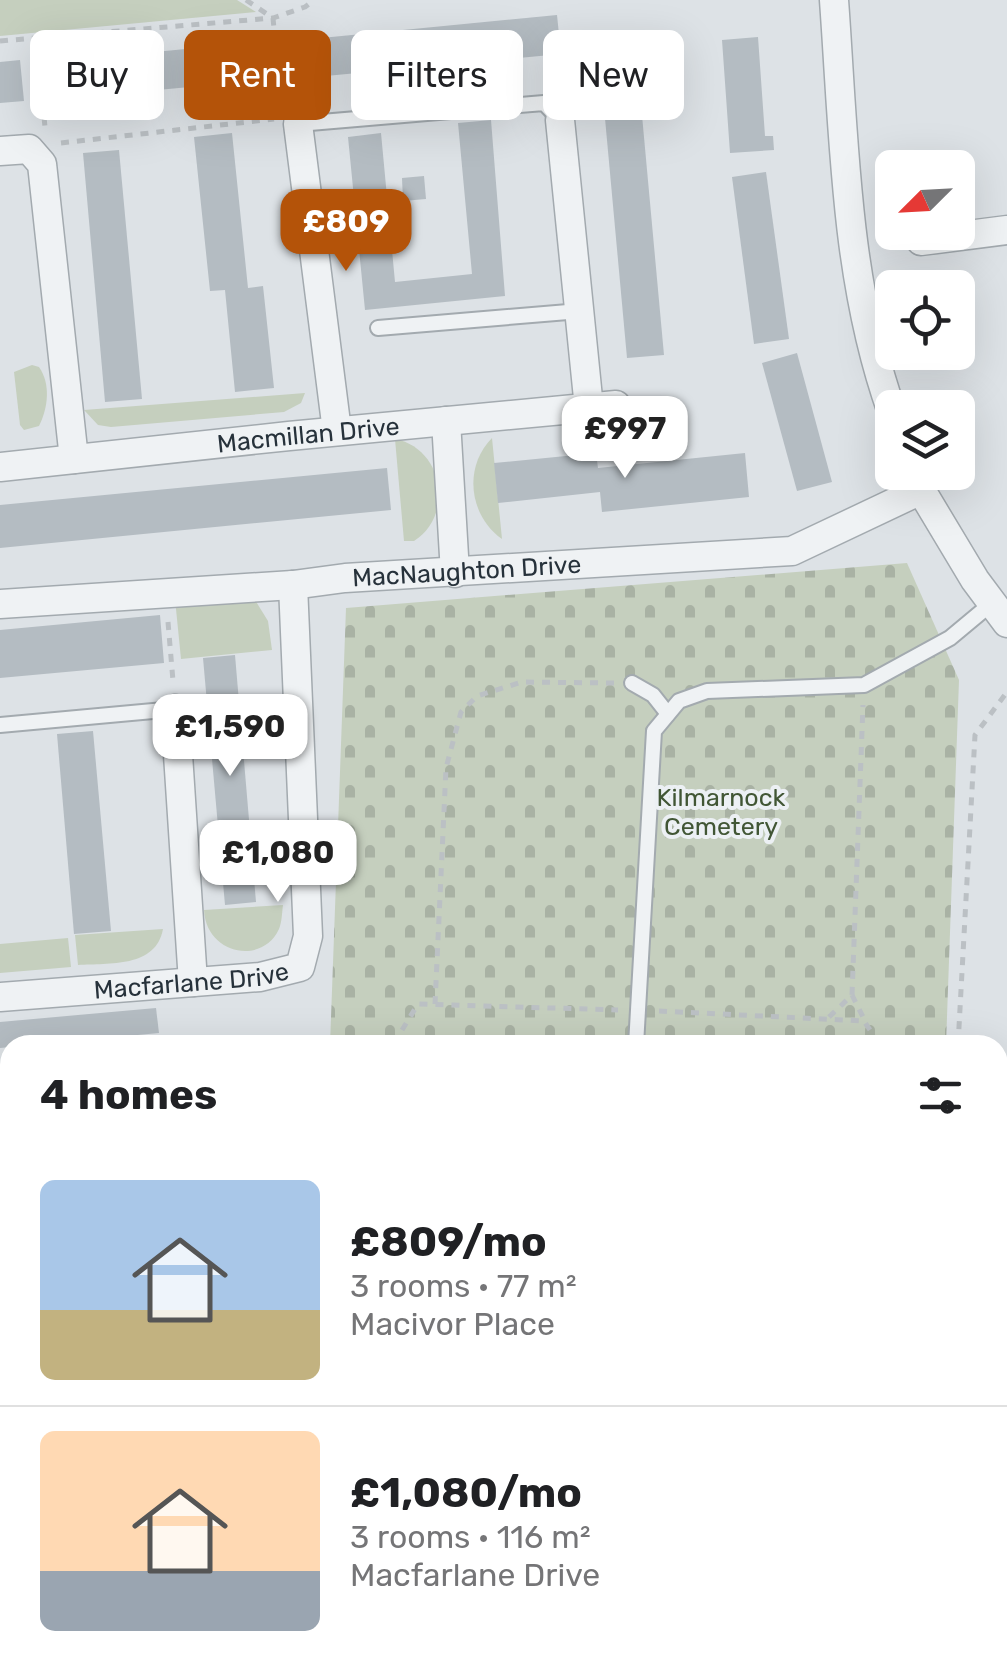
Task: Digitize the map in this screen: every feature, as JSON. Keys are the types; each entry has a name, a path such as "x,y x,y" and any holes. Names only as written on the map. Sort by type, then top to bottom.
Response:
{"street":[{"path":"834,0 856,267 884,390"},
{"path":"560,120 580,312"},
{"path":"298,124 337,431"},
{"path":"0,151 29,148 42,164 74,459"},
{"path":"975,234 1007,230"},
{"name":"Macmillan Drive","path":"0,467 602,407 580,312"},
{"path":"446,421 455,574"},
{"name":"MacNaughton Drive","path":"0,604 792,551 902,490"},
{"path":"924,490 1000,613"},
{"name":"Macfarlane Drive","path":"0,996 260,977 300,967 308,936 293,585"},
{"path":"175,708 193,982"}],"lane":[{"path":"298,124 543,103"},
{"path":"378,328 580,312"},
{"path":"637,1035 654,731 679,701 707,691 864,685 1000,613"},
{"path":"632,684 653,695 668,714"},
{"path":"0,725 175,708"}],"path":[{"path":"246,0 273,18"},
{"path":"131,30 273,18 306,7 314,0"},
{"path":"45,120 47,144 282,118 273,18"},
{"path":"0,42 30,39"},
{"path":"166,593 175,708"},
{"path":"436,1004 446,768 461,712 477,696 522,682 632,684"},
{"path":"864,685 852,995 873,1035"},
{"path":"959,1035 975,735 1007,692"},
{"path":"829,1018 852,995"},
{"path":"399,1035 418,1004 864,1021"}],"green space":[{"path":"0,0 237,0 256,12 30,30 30,33 0,36"},
{"path":"32,365 43,374 46,404 39,426 24,430 20,425 14,372"},
{"path":"305,393 301,403 284,412 111,427 98,425 84,410"},
{"path":"492,438 502,539 482,518 474,491 477,463"},
{"path":"395,439 424,455 438,484 435,515 427,530 414,541 404,541"},
{"name":"Kilmarnock Cemetery","path":"907,563 959,680 946,1035 330,1035 346,608"},
{"path":"175,599 255,600 268,621 272,650 181,659"},
{"path":"283,905 280,926 271,941 248,951 236,950 214,937 204,910"},
{"path":"163,929 159,942 141,957 78,965 75,935"},
{"path":"68,938 71,967 0,973 0,944"}],"building":[{"path":"557,15 559,30 543,30 543,56 523,58 523,30 403,30"},
{"path":"351,35 351,74 331,76 331,37"},
{"path":"758,37 765,136 773,136 774,150 730,153 722,40"},
{"path":"184,49 184,88 164,89 164,51"},
{"path":"20,60 24,101 0,103 0,62"},
{"path":"491,120 505,296 365,310 348,137 381,133 395,282 472,274 458,123"},
{"path":"605,120 642,120 664,355 627,358"},
{"path":"232,133 248,288 263,286 274,388 235,392 225,290 210,291 194,137"},
{"path":"119,150 142,399 105,402 83,153"},
{"path":"766,172 789,339 754,344 732,177"},
{"path":"424,176 426,199 403,201 402,178"},
{"path":"797,353 832,482 797,491 762,363"},
{"path":"596,453 598,468 745,453 749,497 602,512 600,492 498,503 494,463"},
{"path":"387,468 391,510 0,548 0,505"},
{"path":"160,615 164,663 0,678 0,630"},
{"path":"235,655 256,902 225,905 203,658"},
{"path":"93,731 111,931 74,934 57,734"},
{"path":"156,1008 159,1033 0,1035 0,1022"}]}
